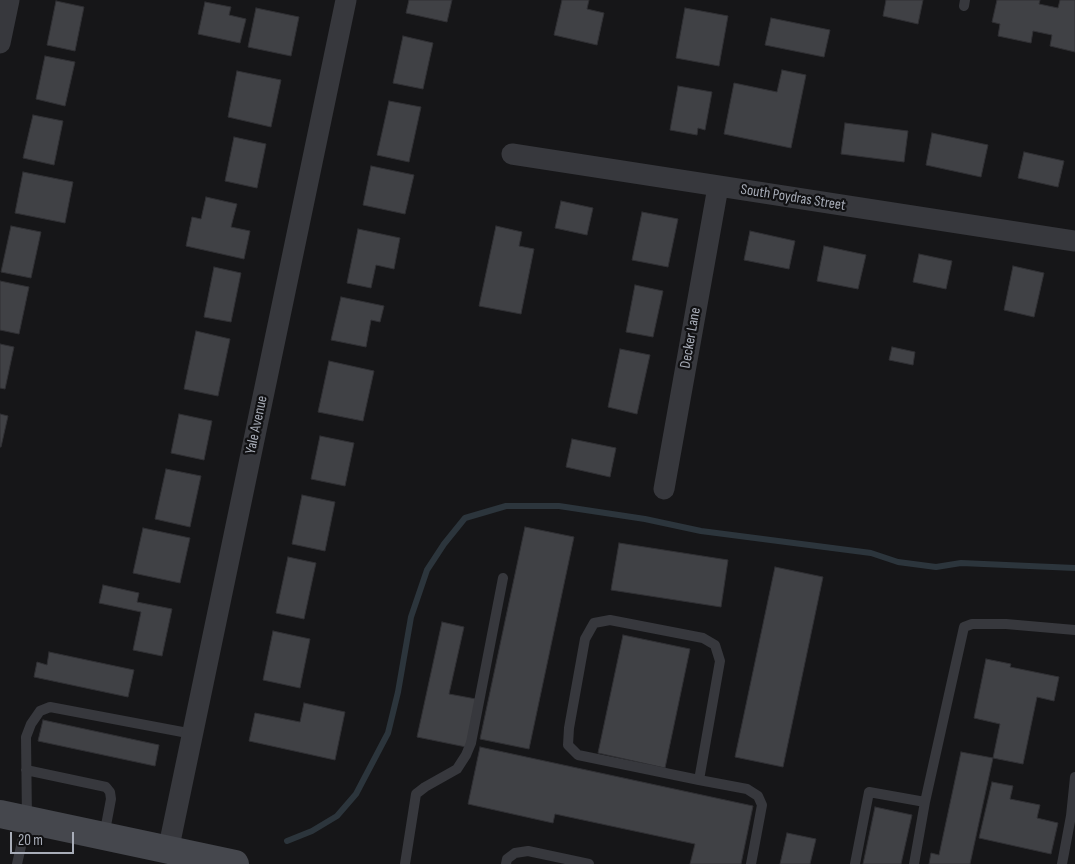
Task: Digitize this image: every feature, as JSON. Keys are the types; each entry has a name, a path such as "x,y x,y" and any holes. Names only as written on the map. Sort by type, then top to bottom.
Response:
{"main road":[{"path":"0,814 235,864"}],"street":[{"path":"0,43 9,0"},
{"name":"Yale Avenue","path":"168,851 346,0"},
{"name":"South Poydras Street","path":"512,154 1075,241"},
{"name":"Decker Lane","path":"664,489 718,186"}],"lane":[{"path":"405,864 416,794 457,769 471,743 504,578"},
{"path":"699,780 720,661 715,645 704,638 610,620 594,623 585,639 568,728 568,745 578,754 699,780 748,789 758,796 762,805 752,864"},
{"path":"914,864 925,802 964,627 972,624 1006,624 1075,630"},
{"path":"17,864 27,820 26,737 31,724 40,711 50,706 192,734"},
{"path":"26,770 106,787 110,792 111,799 104,836"},
{"path":"1062,864 1071,816 1075,777"},
{"path":"855,864 869,792 925,802"},
{"path":"506,864 507,860 515,854 528,851 589,864"}],"building":[{"path":"409,0 452,0 447,22 406,13"},
{"path":"562,0 589,0 587,9 604,13 597,45 554,35"},
{"path":"886,0 923,0 918,24 883,16"},
{"path":"997,0 1040,0 1039,4 1058,8 1060,0 1075,0 1075,52 1050,46 1052,35 1033,31 1031,43 998,36 1000,24 992,22"},
{"path":"56,1 84,7 75,51 47,45"},
{"path":"205,2 231,7 229,15 246,19 240,43 198,34"},
{"path":"256,8 299,17 291,56 248,47"},
{"path":"685,8 728,16 719,66 676,58"},
{"path":"771,18 830,30 824,57 765,45"},
{"path":"403,36 433,43 423,89 393,83"},
{"path":"45,56 75,62 65,106 36,99"},
{"path":"782,70 806,75 791,148 724,134 734,83 777,92"},
{"path":"237,71 281,80 271,127 228,117"},
{"path":"678,86 712,92 705,130 698,128 697,135 670,130"},
{"path":"389,101 421,107 409,162 377,155"},
{"path":"33,115 63,121 54,165 23,158"},
{"path":"845,123 908,131 904,162 841,154"},
{"path":"932,133 988,145 981,177 926,165"},
{"path":"234,137 266,144 257,188 225,181"},
{"path":"1024,152 1064,161 1058,187 1018,178"},
{"path":"371,166 414,175 405,214 363,205"},
{"path":"23,172 73,182 65,223 15,213"},
{"path":"206,197 237,204 231,227 250,231 244,259 186,246 192,217 201,219"},
{"path":"561,201 593,208 587,235 555,228"},
{"path":"642,212 678,219 668,267 632,260"},
{"path":"11,226 41,232 31,278 1,272"},
{"path":"496,226 522,232 519,246 534,249 521,314 479,306"},
{"path":"358,229 400,238 394,269 376,265 371,288 347,283"},
{"path":"750,231 795,241 789,269 744,260"},
{"path":"824,246 866,255 858,289 817,281"},
{"path":"919,254 952,261 946,289 913,282"},
{"path":"1013,266 1044,273 1034,317 1004,310"},
{"path":"214,267 241,273 231,322 204,317"},
{"path":"0,281 29,287 19,334 0,330"},
{"path":"635,285 663,291 653,337 626,332"},
{"path":"341,297 384,306 380,322 371,320 366,347 331,340"},
{"path":"196,331 230,339 218,396 184,389"},
{"path":"0,344 14,347 5,389 0,388"},
{"path":"892,347 915,352 913,365 889,360"},
{"path":"620,349 650,355 637,414 608,407"},
{"path":"329,361 374,371 363,421 318,412"},
{"path":"0,414 8,416 1,447 0,447"},
{"path":"179,414 212,421 204,460 171,453"},
{"path":"320,436 354,443 345,486 311,479"},
{"path":"572,439 616,448 610,477 566,467"},
{"path":"166,469 201,476 190,527 155,519"},
{"path":"302,495 335,502 325,551 292,544"},
{"path":"525,527 574,537 529,749 480,739"},
{"path":"143,528 190,538 180,583 133,573"},
{"path":"619,543 728,560 721,607 611,590"},
{"path":"288,557 316,563 304,619 276,613"},
{"path":"775,567 823,577 783,767 735,757"},
{"path":"103,585 139,593 137,602 172,609 162,656 133,650 141,612 99,603"},
{"path":"442,622 464,627 449,694 476,699 466,747 417,737"},
{"path":"273,631 310,639 300,688 263,680"},
{"path":"623,635 690,649 665,768 598,753"},
{"path":"49,652 134,670 128,697 34,677 37,662 47,665"},
{"path":"986,659 1011,664 1010,667 1059,677 1054,701 1037,697 1023,764 993,758 1000,724 974,718"},
{"path":"304,703 345,712 335,760 249,741 255,713 300,722"},
{"path":"43,720 159,745 155,766 38,741"},
{"path":"480,747 753,806 741,864 690,864 695,844 555,814 553,823 468,804"},
{"path":"961,752 993,758 970,864 929,864 931,853 939,855"},
{"path":"992,782 1013,786 1010,799 1040,805 1037,818 1058,823 1051,854 979,838"},
{"path":"875,807 912,815 901,864 863,864"},
{"path":"787,833 816,839 810,864 780,864"}],"waterway":[{"path":"287,841 312,831 337,816 356,794 388,733 398,692 411,617 427,570 444,544 465,518 506,506 559,506 645,519 701,531 871,553 898,562 936,567 961,563 1075,568"}]}
